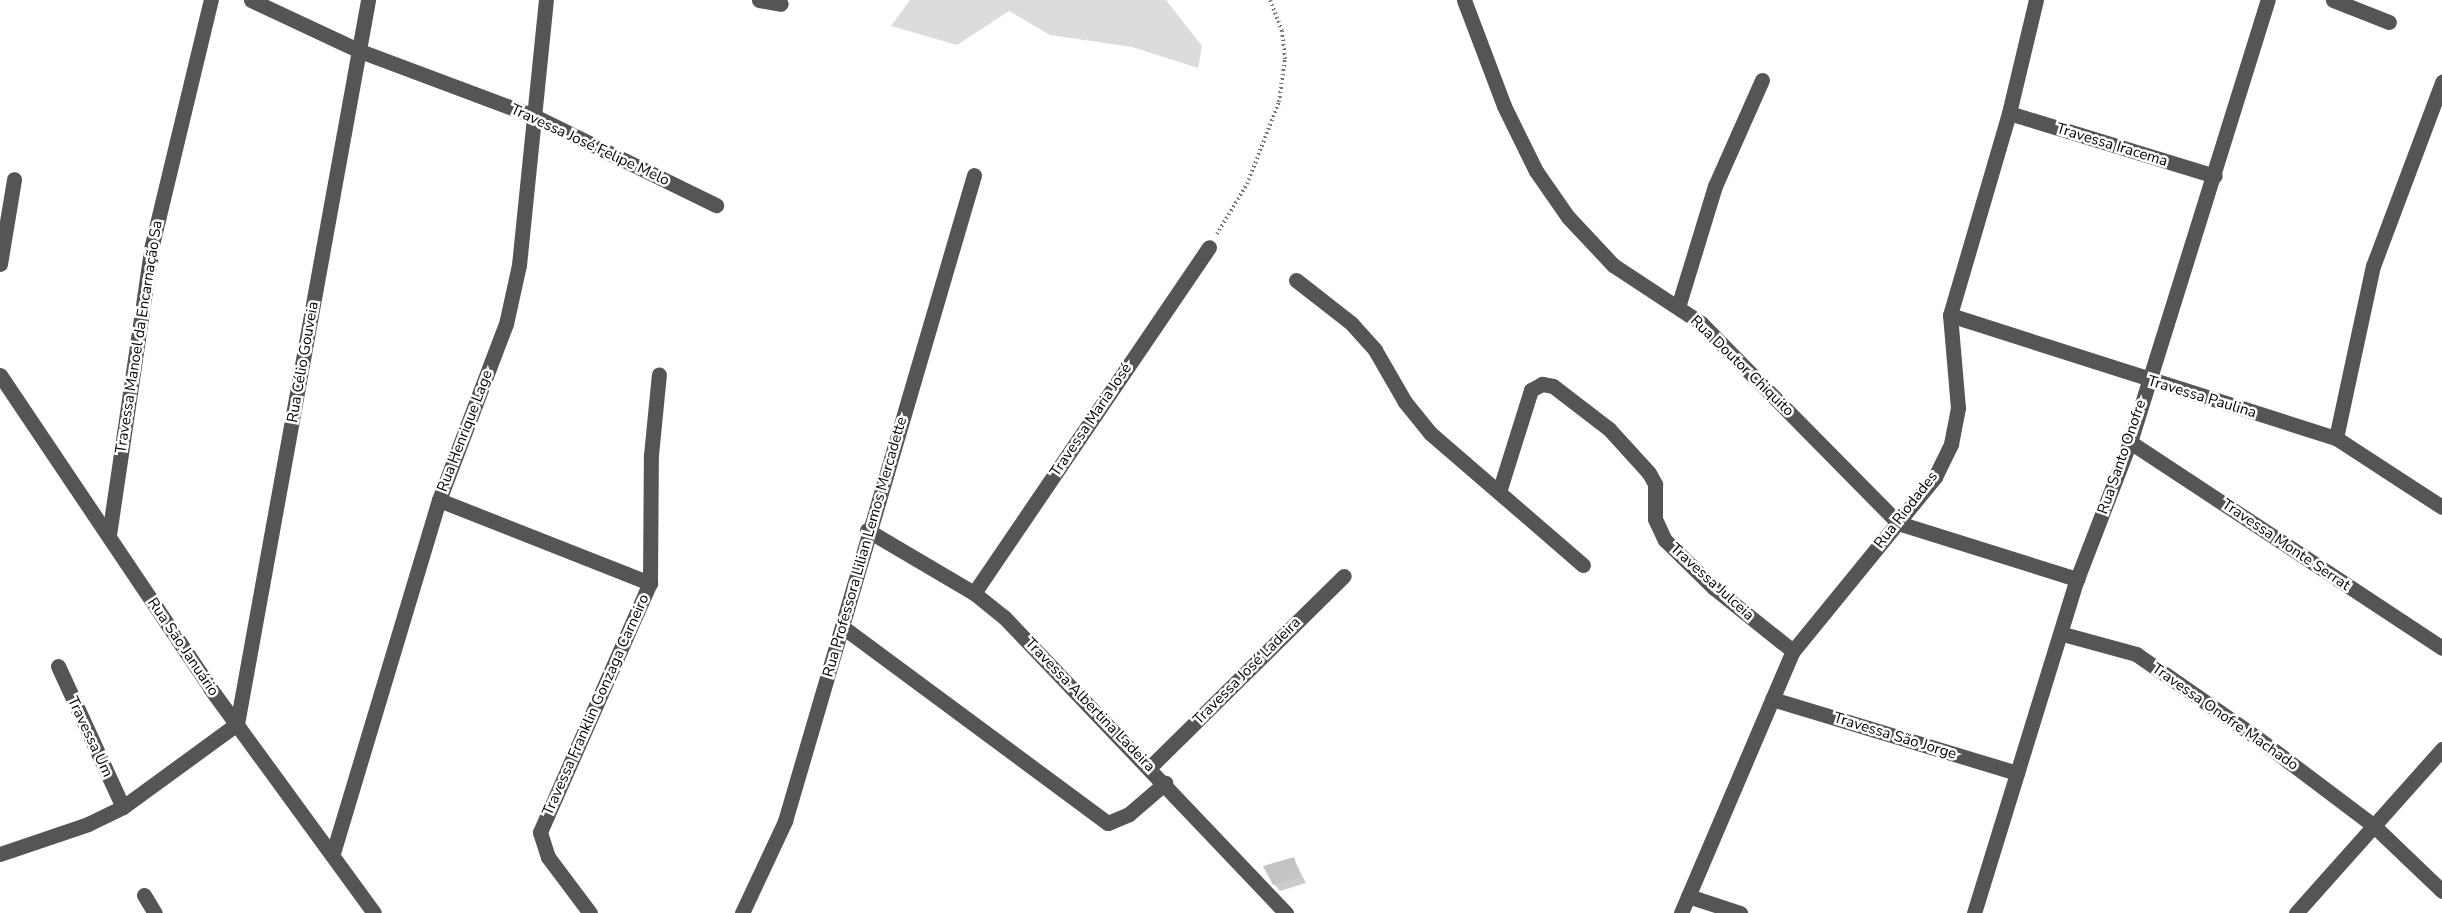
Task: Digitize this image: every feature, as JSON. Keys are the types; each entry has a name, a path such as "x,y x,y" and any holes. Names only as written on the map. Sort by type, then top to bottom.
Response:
{"street":[{"name":"Travessa Manoel da Encarnação Sa","path":"109,535 151,249 211,0"},
{"name":"Travessa José Felipe Melo","path":"251,0 360,51 534,116 716,206"},
{"name":"Rua Célio Gouveia","path":"237,724 368,0"},
{"name":"Rua Henrique Lage","path":"333,853 439,500 506,324 519,265 546,0"},
{"path":"759,0 781,4"},
{"name":"Rua Doutor Chiquito","path":"1464,0 1504,106 1536,171 1568,217 1613,265 1678,307 1709,331 1898,523"},
{"name":"Rua Riodades","path":"1681,913 1793,651 1935,477 1951,444 1958,408 1950,315 2009,113 2036,0"},
{"name":"Rua Santo Onofre","path":"1974,913 2063,634 2077,579 2130,442 2215,176 2268,0"},
{"path":"2333,0 2390,22"},
{"path":"1678,307 1715,186 1762,80"},
{"path":"2336,438 2373,266 2442,82"},
{"name":"Travessa Iracema","path":"2009,113 2215,176"},
{"name":"Rua Professora Lilian Lemos Mercadette","path":"743,913 785,821 844,628 867,530 974,175"},
{"path":"0,264 14,179"},
{"name":"Travessa Maria José","path":"974,593 1209,247"},
{"path":"1296,280 1351,323 1375,350 1405,402 1430,433 1583,565"},
{"name":"Travessa Paulina","path":"1950,315 2148,381 2336,438 2442,507"},
{"name":"Travessa Franklin Gonzaga Carneiro","path":"590,913 548,857 540,832 650,583 651,455 659,374"},
{"name":"Rua São Januário","path":"0,375 237,724 333,853 374,913"},
{"name":"Travessa Julceia","path":"1499,492 1531,390 1542,384 1553,386 1609,429 1649,473 1655,484 1655,519 1665,540 1714,588 1793,651"},
{"name":"Travessa Monte Serrat","path":"2130,442 2442,648"},
{"path":"439,500 650,583"},
{"path":"1898,523 2077,579"},
{"name":"Travessa Albertina Ladeira","path":"867,530 974,593 1004,616 1150,767 1286,913"},
{"name":"Travessa José Ladeira","path":"1150,767 1344,576"},
{"path":"844,628 1108,823 1129,814 1165,783"},
{"name":"Travessa Onofre Machado","path":"2063,634 2136,654 2256,737 2374,826 2442,891"},
{"name":"Travessa Um","path":"58,666 123,807"},
{"name":"Travessa São Jorge","path":"1772,699 2017,773"},
{"path":"0,854 88,824 123,807 237,724"},
{"path":"2296,913 2442,749"},
{"path":"144,894 155,913"},
{"path":"1688,896 1740,913"}],"path":[{"path":"1209,247 1247,184 1278,102 1285,59 1282,31 1270,0"}],"shaded area":[{"path":"910,0 1166,0 1202,46 1198,68 1132,47 1050,35 1009,11 957,45 891,26"}],"building":[{"path":"1294,857 1300,877 1273,885 1263,866"}]}
